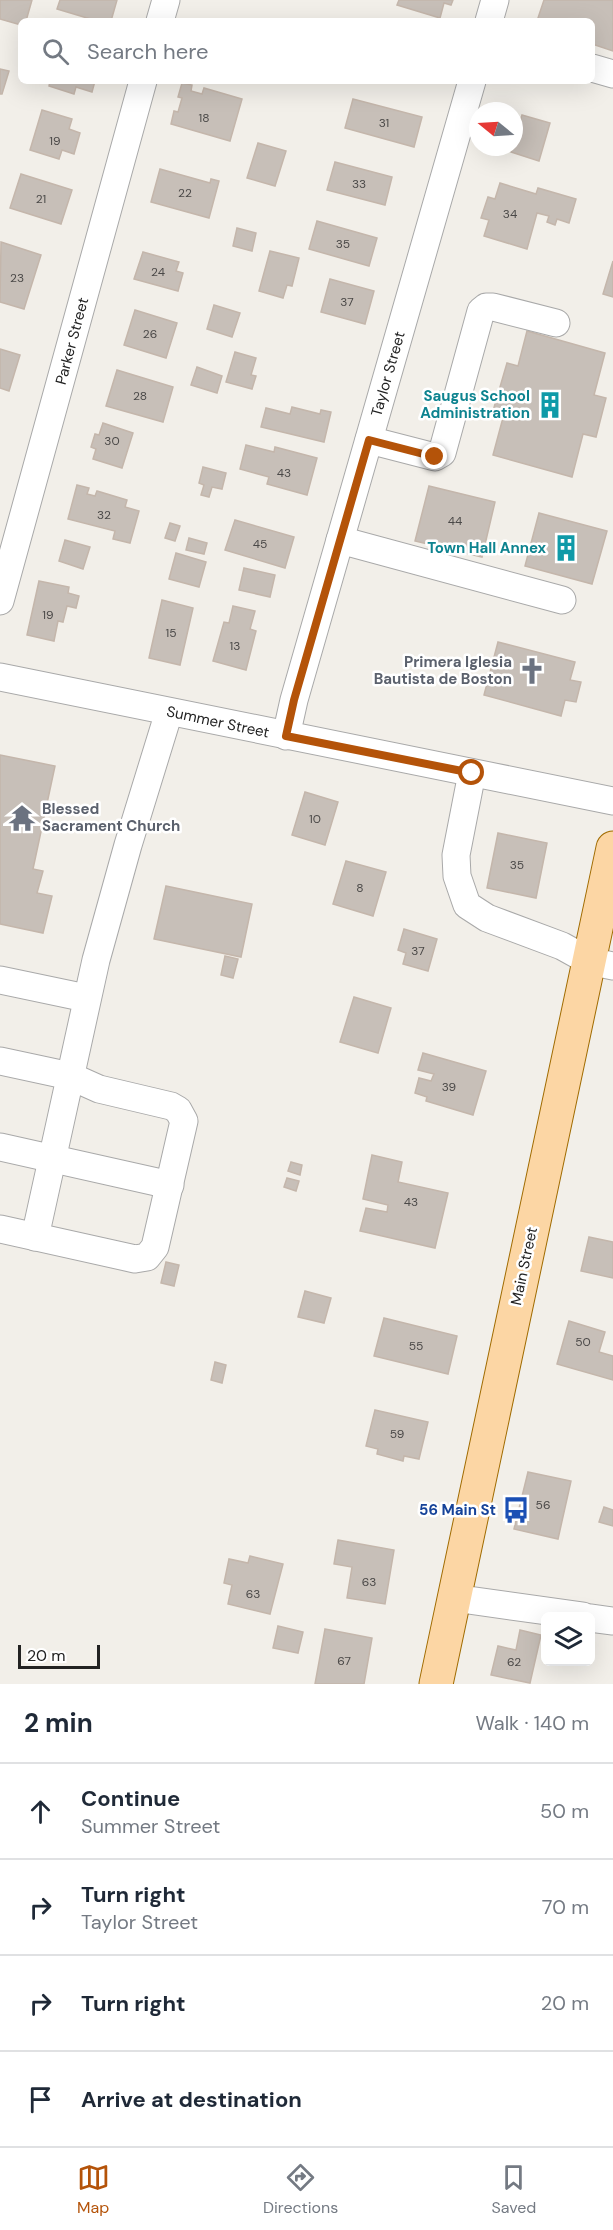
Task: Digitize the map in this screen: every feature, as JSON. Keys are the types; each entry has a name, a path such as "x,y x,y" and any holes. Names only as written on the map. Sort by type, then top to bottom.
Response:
{"main road":[{"name":"Main Street","path":"436,1684 601,963 613,848"}],"street":[{"path":"161,18 165,0"},
{"path":"490,18 495,0"},
{"path":"595,69 613,74"},
{"name":"Parker Street","path":"0,601 142,84"},
{"name":"Taylor Street","path":"286,736 294,700 471,84"},
{"path":"369,440 435,457 442,453 481,311 486,307 556,323"},
{"path":"340,540 562,600"},
{"name":"Summer Street","path":"0,677 613,801"},
{"path":"35,1237 87,998 128,845 169,712"},
{"path":"472,773 456,855 457,876 467,904 487,918 601,963"},
{"path":"0,980 87,998"},
{"path":"0,1061 70,1076 99,1089 171,1106 183,1117 170,1185 153,1251 143,1259 0,1229"},
{"path":"0,1147 170,1185"},
{"path":"454,1598 549,1612"},
{"path":"595,1618 613,1621"}],"building":[{"path":"0,0 32,0 27,18 18,18 18,24 0,19"},
{"path":"60,0 117,0 112,18 87,18 57,9"},
{"path":"399,0 453,0 451,5 444,3 440,18 397,5"},
{"path":"544,0 613,0 613,51 595,45 595,18 538,18"},
{"path":"0,69 9,71 2,94 0,94"},
{"path":"49,84 94,84 92,92 76,87 74,94 49,86"},
{"path":"182,84 187,84 192,85 191,91 202,94 204,88 242,99 230,141 171,124 174,111 178,112 182,98 178,97"},
{"path":"353,99 422,117 414,147 345,128"},
{"path":"42,110 72,119 69,129 80,133 74,154 62,150 59,159 30,150"},
{"path":"523,115 550,123 539,161 523,156"},
{"path":"258,143 286,151 275,186 247,178"},
{"path":"335,162 392,177 385,205 327,190"},
{"path":"160,169 210,183 211,179 219,181 209,218 151,202"},
{"path":"21,174 72,190 61,224 10,208"},
{"path":"500,183 536,194 538,188 576,199 569,223 557,219 555,225 547,222 549,216 537,213 527,249 484,236 489,220 481,218 488,197 495,199"},
{"path":"317,221 377,238 369,266 309,249"},
{"path":"237,228 256,233 252,251 233,246"},
{"path":"1,242 41,255 24,309 0,302"},
{"path":"270,251 299,258 292,286 287,285 283,298 259,291"},
{"path":"143,252 179,262 176,271 183,273 178,291 134,279"},
{"path":"613,261 613,297 603,294"},
{"path":"330,279 374,291 365,324 321,312"},
{"path":"214,305 240,313 232,337 207,329"},
{"path":"135,310 177,323 166,358 124,345"},
{"name":"Saugus School Administration","path":"527,331 605,353 594,395 606,398 596,437 583,434 572,477 493,455 504,414 493,411 507,363 518,366"},
{"path":"0,349 20,355 9,391 0,388"},
{"path":"235,352 256,358 251,375 256,376 252,389 226,382"},
{"path":"197,367 222,376 217,393 191,385"},
{"path":"117,370 173,387 163,422 106,406"},
{"path":"292,407 320,414 321,410 331,412 324,442 261,427 266,408 290,414"},
{"path":"103,423 133,433 122,468 93,459 96,449 91,447 95,434 99,435"},
{"path":"246,445 274,452 275,447 317,458 307,495 267,484 269,477 240,469"},
{"path":"203,467 226,473 222,489 212,487 209,497 201,495 204,485 199,483"},
{"path":"77,485 89,488 87,494 95,496 97,491 127,500 125,507 139,511 130,543 113,539 115,531 68,519"},
{"path":"429,486 495,502 482,557 415,541"},
{"name":"Town Hall Annex","path":"539,513 607,531 592,584 525,566"},
{"path":"235,520 294,537 285,568 225,550"},
{"path":"170,523 180,526 175,541 165,538"},
{"path":"189,538 207,543 204,554 186,550"},
{"path":"65,540 90,547 83,569 59,561"},
{"path":"176,553 206,562 199,587 169,579"},
{"path":"244,568 275,575 270,597 239,590"},
{"path":"39,581 69,587 68,593 79,596 76,608 67,606 63,622 58,621 54,641 27,635"},
{"path":"162,600 193,608 180,665 149,658"},
{"path":"233,606 255,611 250,629 256,631 246,670 213,661 224,622 229,623"},
{"name":"Primera Iglesia Bautista de Boston","path":"498,642 575,662 570,680 581,682 576,702 565,700 561,716 484,695"},
{"name":"Blessed Sacrament Church","path":"0,755 55,766 33,869 43,871 37,893 52,896 43,933 0,924"},
{"path":"305,792 338,802 325,845 292,835"},
{"path":"498,833 547,843 536,898 487,888"},
{"path":"346,861 386,872 373,916 333,904"},
{"path":"166,886 252,904 241,957 154,939"},
{"path":"404,929 437,939 428,971 403,964 406,953 398,950"},
{"path":"225,956 238,959 233,978 221,975"},
{"path":"354,997 391,1008 378,1053 340,1042"},
{"path":"423,1053 486,1071 473,1115 426,1101 427,1097 415,1093 419,1078 431,1081 434,1074 418,1070"},
{"path":"372,1155 402,1162 398,1182 448,1193 435,1248 360,1231 366,1208 387,1212 388,1205 363,1199"},
{"path":"291,1162 302,1165 300,1175 288,1171"},
{"path":"287,1178 299,1181 296,1191 284,1187"},
{"path":"589,1237 613,1242 613,1278 581,1271"},
{"path":"166,1262 179,1265 174,1286 161,1283"},
{"path":"305,1291 331,1298 324,1323 298,1317"},
{"path":"384,1318 457,1336 448,1374 374,1356"},
{"path":"569,1321 605,1332 599,1352 613,1356 613,1380 557,1364"},
{"path":"215,1362 226,1365 222,1383 211,1380"},
{"path":"375,1410 428,1422 419,1459 404,1456 403,1461 377,1454 378,1449 366,1446"},
{"path":"528,1472 571,1481 558,1539 514,1529"},
{"path":"604,1507 613,1510 613,1526 599,1522"},
{"path":"338,1540 394,1550 385,1604 347,1598 352,1567 334,1564"},
{"path":"250,1556 283,1564 270,1614 228,1604 232,1585 224,1583 229,1559 248,1563"},
{"path":"278,1626 303,1632 298,1653 273,1648"},
{"path":"325,1629 372,1638 364,1684 315,1684"},
{"path":"520,1630 541,1635 530,1683 491,1675 498,1646 516,1650"}],"place":[{"name":"Saugus School Administration","path":"550,405"},
{"name":"Town Hall Annex","path":"566,548"},
{"name":"Primera Iglesia Bautista de Boston","path":"532,671"},
{"name":"Blessed Sacrament Church","path":"22,818"},
{"name":"56 Main St","path":"516,1510"}],"route":[{"path":"435,457 369,440 294,700 286,736 472,773"}]}
